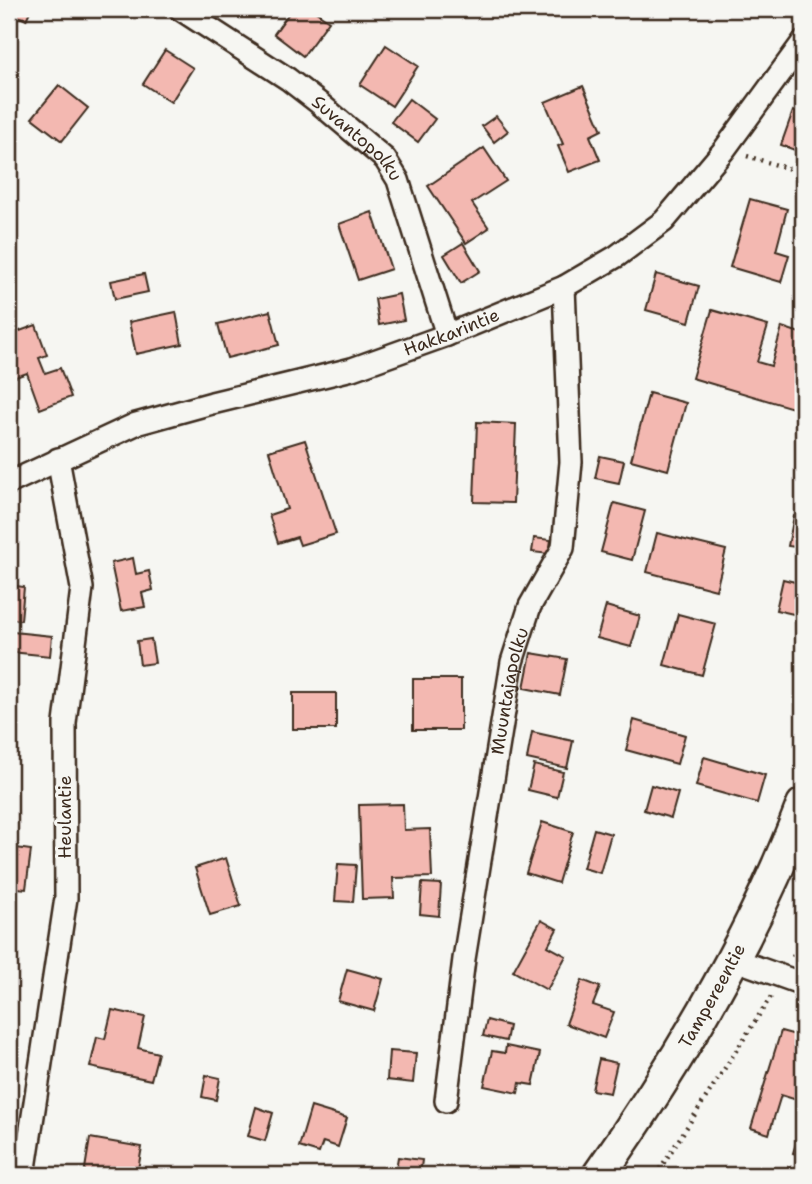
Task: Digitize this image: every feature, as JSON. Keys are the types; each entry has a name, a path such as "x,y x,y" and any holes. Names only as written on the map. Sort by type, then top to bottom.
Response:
{"main road":[{"name":"Tampereentie","path":"599,1175 652,1099 733,959 763,899 803,804"}],"street":[{"name":"Suvantopolku","path":"180,9 288,79 385,159 398,180 447,335"},
{"name":"Hakkarintie","path":"9,483 136,424 352,369 447,335 564,287 617,256 664,221 724,150 803,42"},
{"name":"Muuntajapolku","path":"446,1101 464,959 512,662 530,606 563,548 571,462 564,287"},
{"name":"Heulantie","path":"24,1175 66,898 65,723 82,588 58,459"},
{"path":"733,959 803,984"}],"path":[{"path":"724,150 803,173"},
{"path":"656,1175 783,978 803,936"}],"building":[{"path":"9,9 31,9 26,20 9,12"},
{"path":"292,9 312,9 329,21 303,56 274,34"},
{"path":"386,45 418,66 392,106 360,85"},
{"path":"165,50 193,68 171,102 143,84"},
{"path":"59,85 88,108 62,141 32,118"},
{"path":"583,86 602,130 590,136 600,160 569,172 558,146 563,144 545,102"},
{"path":"409,99 435,119 418,142 391,122"},
{"path":"793,111 803,115 803,153 781,145"},
{"path":"496,116 508,131 494,142 482,126"},
{"path":"484,148 506,181 472,203 489,228 466,243 428,186"},
{"path":"750,199 787,209 776,251 789,255 781,282 730,267"},
{"path":"372,212 391,269 358,280 339,224"},
{"path":"463,243 480,271 461,283 444,255"},
{"path":"144,274 148,292 115,299 111,281"},
{"path":"656,274 699,286 689,322 646,310"},
{"path":"399,294 404,320 379,325 375,299"},
{"path":"712,310 768,326 757,362 771,366 782,327 803,334 803,411 692,378"},
{"path":"270,311 279,345 227,358 218,324"},
{"path":"176,312 182,344 136,354 129,322"},
{"path":"36,325 47,355 39,358 45,373 60,368 71,397 40,409 27,373 10,379 9,375 9,335"},
{"path":"649,393 686,403 668,470 631,460"},
{"path":"477,422 516,424 513,503 474,502"},
{"path":"305,440 336,534 300,545 297,537 278,543 269,515 287,509 269,451"},
{"path":"600,456 624,461 619,483 595,478"},
{"path":"614,503 645,511 632,560 601,552"},
{"path":"794,516 803,517 803,548 788,546"},
{"path":"657,533 726,550 716,590 647,572"},
{"path":"534,538 551,540 549,554 532,552"},
{"path":"133,558 136,574 149,571 153,590 142,593 145,607 121,611 111,563"},
{"path":"783,579 803,584 802,616 776,610"},
{"path":"9,585 24,587 21,620 9,619"},
{"path":"606,606 640,616 631,647 597,638"},
{"path":"678,614 716,624 702,675 664,665"},
{"path":"13,632 52,636 50,656 11,652"},
{"path":"151,639 155,663 140,665 137,641"},
{"path":"531,653 567,659 560,695 524,688"},
{"path":"413,679 461,679 461,730 413,730"},
{"path":"293,693 336,693 336,729 293,729"},
{"path":"634,720 685,735 677,764 626,750"},
{"path":"532,732 573,741 567,768 527,759"},
{"path":"704,757 765,775 757,803 696,786"},
{"path":"534,765 563,772 557,797 528,790"},
{"path":"651,785 678,793 671,818 644,810"},
{"path":"403,804 404,830 430,829 432,877 393,878 394,898 362,899 359,805"},
{"path":"542,822 573,832 558,883 526,873"},
{"path":"594,829 611,834 600,873 583,868"},
{"path":"9,847 31,850 26,889 9,887"},
{"path":"226,858 241,906 210,915 195,868"},
{"path":"338,864 356,865 353,902 335,901"},
{"path":"422,883 441,884 439,916 420,914"},
{"path":"541,920 557,929 548,946 566,956 547,990 513,971"},
{"path":"347,969 383,979 374,1011 338,1001"},
{"path":"582,980 600,987 593,1005 614,1012 604,1038 566,1024"},
{"path":"112,1010 145,1017 138,1048 158,1053 151,1080 90,1067 97,1037 105,1039"},
{"path":"487,1020 509,1026 506,1041 483,1036"},
{"path":"781,1031 803,1037 803,1102 781,1095 769,1134 751,1128"},
{"path":"506,1046 540,1053 533,1085 520,1083 518,1093 484,1086 492,1051 505,1053"},
{"path":"389,1051 416,1053 413,1083 387,1080"},
{"path":"599,1059 617,1063 610,1093 592,1090"},
{"path":"206,1075 220,1078 216,1100 202,1097"},
{"path":"256,1107 273,1113 265,1141 248,1136"},
{"path":"311,1107 347,1118 338,1147 323,1142 319,1153 299,1147"},
{"path":"803,1120 803,1156 793,1153"},
{"path":"90,1138 142,1147 137,1175 84,1175"},
{"path":"398,1157 422,1160 420,1175 395,1175"}]}
